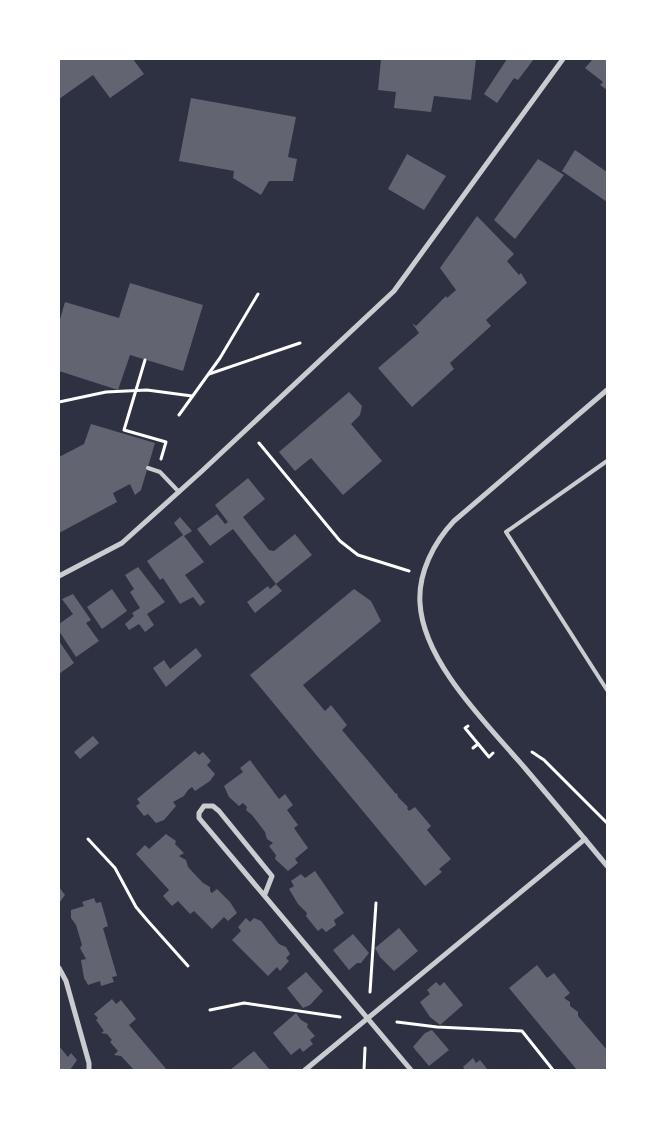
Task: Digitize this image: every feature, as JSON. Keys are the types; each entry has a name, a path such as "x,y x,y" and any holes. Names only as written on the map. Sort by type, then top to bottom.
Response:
{"street":[{"path":"59,576 122,543 394,291 563,59"},
{"path":"607,390 442,533 428,562 420,603 427,635 446,670 480,716 607,866"},
{"path":"265,894 272,876 219,810 213,806 204,806 199,813 199,818 265,894 411,1070"},
{"path":"305,1070 585,839"},
{"path":"59,968 66,981 89,1063 89,1070"}],"lane":[{"path":"607,460 506,532 607,690"},
{"path":"148,468 160,472 179,492"}],"path":[{"path":"179,415 208,375 258,294"},
{"path":"208,375 300,342"},
{"path":"145,360 124,430 166,442"},
{"path":"59,402 106,392 147,390 192,396"},
{"path":"260,443 340,542 358,554 410,571"},
{"path":"469,725 465,728 489,757 494,753"},
{"path":"473,748 478,744"},
{"path":"528,752 535,752 544,760 607,823"},
{"path":"88,840 115,868 142,914 188,966"},
{"path":"370,992 376,903"},
{"path":"210,1010 244,1002 340,1017"},
{"path":"397,1022 437,1027 522,1031 553,1070"},
{"path":"364,1048 364,1070"}],"building":[{"path":"59,59 133,59 144,74 110,98 93,75 59,99"},
{"path":"381,59 476,59 471,100 434,96 431,112 394,108 396,92 378,90"},
{"path":"507,59 534,59 518,80 514,78 497,103 484,94"},
{"path":"593,59 607,59 607,90 600,85 603,82 585,68"},
{"path":"191,98 296,117 288,157 297,159 293,181 269,181 261,195 233,178 234,171 179,161"},
{"path":"575,150 607,172 607,202 562,171"},
{"path":"407,154 446,176 424,210 388,189"},
{"path":"538,159 564,175 515,239 494,220"},
{"path":"477,216 514,254 507,261 519,275 521,273 527,283 486,320 491,326 450,363 454,369 412,407 378,368 419,333 412,323 416,326 446,296 447,298 456,290 440,268"},
{"path":"130,283 203,305 183,371 130,355 118,390 59,371 59,323 65,302 119,318"},
{"path":"349,392 362,406 360,415 351,424 382,461 343,495 311,458 295,471 279,452"},
{"path":"91,424 155,443 141,490 135,495 130,484 113,493 117,502 59,533 59,457 84,444"},
{"path":"248,478 265,499 243,517 269,550 274,551 295,534 312,555 276,584 233,529 210,546 197,529 217,514 225,524 228,522 215,505"},
{"path":"180,517 192,531 184,536 204,562 185,575 205,602 200,606 193,597 180,604 163,578 160,580 147,561 183,535 174,523"},
{"path":"138,567 165,602 147,614 154,625 145,632 139,624 129,630 125,624 134,616 132,613 140,608 130,592 134,589 125,575"},
{"path":"276,584 282,591 255,613 247,602 268,586 270,589"},
{"path":"112,589 127,611 102,629 87,607"},
{"path":"354,589 371,601 381,621 303,685 325,711 331,705 347,725 342,730 397,793 409,811 415,807 431,826 427,830 451,859 439,869 442,872 425,886 250,675"},
{"path":"73,594 91,620 86,623 99,641 76,657 59,631 59,624 73,614 62,599"},
{"path":"59,641 74,663 59,674"},
{"path":"196,648 202,656 166,687 153,668 164,660 170,669"},
{"path":"93,736 99,743 80,759 74,752"},
{"path":"195,751 199,755 203,752 211,761 207,765 215,774 210,781 195,791 192,787 184,796 173,802 176,806 164,820 156,823 148,814 144,816 136,806 140,803 137,799"},
{"path":"250,760 279,799 285,794 293,805 287,810 298,825 294,828 308,848 295,859 298,863 288,871 275,859 276,855 269,846 273,843 267,839 265,832 246,810 247,807 243,803 239,806 229,797 224,786 243,772 240,768"},
{"path":"166,834 176,841 175,844 184,853 179,856 186,860 188,867 203,883 210,887 210,891 212,893 217,889 230,902 237,913 228,921 224,917 212,929 194,911 190,914 178,901 172,906 163,896 169,890 136,854 145,845 149,849"},
{"path":"315,871 344,913 334,920 336,925 326,932 322,928 318,931 289,889 294,886 291,881 301,874 305,878"},
{"path":"59,887 65,895 59,903"},
{"path":"94,898 96,903 101,902 108,926 103,928 117,976 112,977 114,982 101,986 100,981 88,985 84,978 81,960 86,959 80,948 82,945 76,925 71,918 71,910 84,906 82,902"},
{"path":"246,918 250,922 254,918 261,921 279,944 286,947 290,954 286,958 289,961 280,971 277,967 268,976 232,940 241,931 238,927"},
{"path":"399,928 418,951 394,971 380,957 375,948"},
{"path":"353,934 369,953 361,963 357,963 349,970 333,950"},
{"path":"537,965 547,978 554,973 570,993 564,998 570,1002 570,1006 578,1012 578,1016 607,1050 607,1070 577,1070 509,988"},
{"path":"306,972 323,991 310,1005 303,1008 287,988"},
{"path":"436,982 440,986 444,982 463,1005 440,1025 430,1017 420,1002 430,994 427,990"},
{"path":"112,999 116,1004 121,1000 136,1019 129,1025 167,1070 134,1070 121,1056 114,1055 118,1051 110,1042 112,1040 107,1034 101,1033 104,1031 94,1014"},
{"path":"296,1013 301,1020 308,1024 307,1027 315,1036 310,1040 313,1044 303,1052 300,1048 291,1055 273,1033"},
{"path":"432,1030 449,1050 429,1066 413,1047 425,1033"},
{"path":"59,1046 68,1057 71,1053 77,1060 70,1070 59,1070"},
{"path":"254,1051 270,1070 230,1070"},
{"path":"473,1058 476,1063 480,1060 488,1070 465,1070 463,1067"}]}
